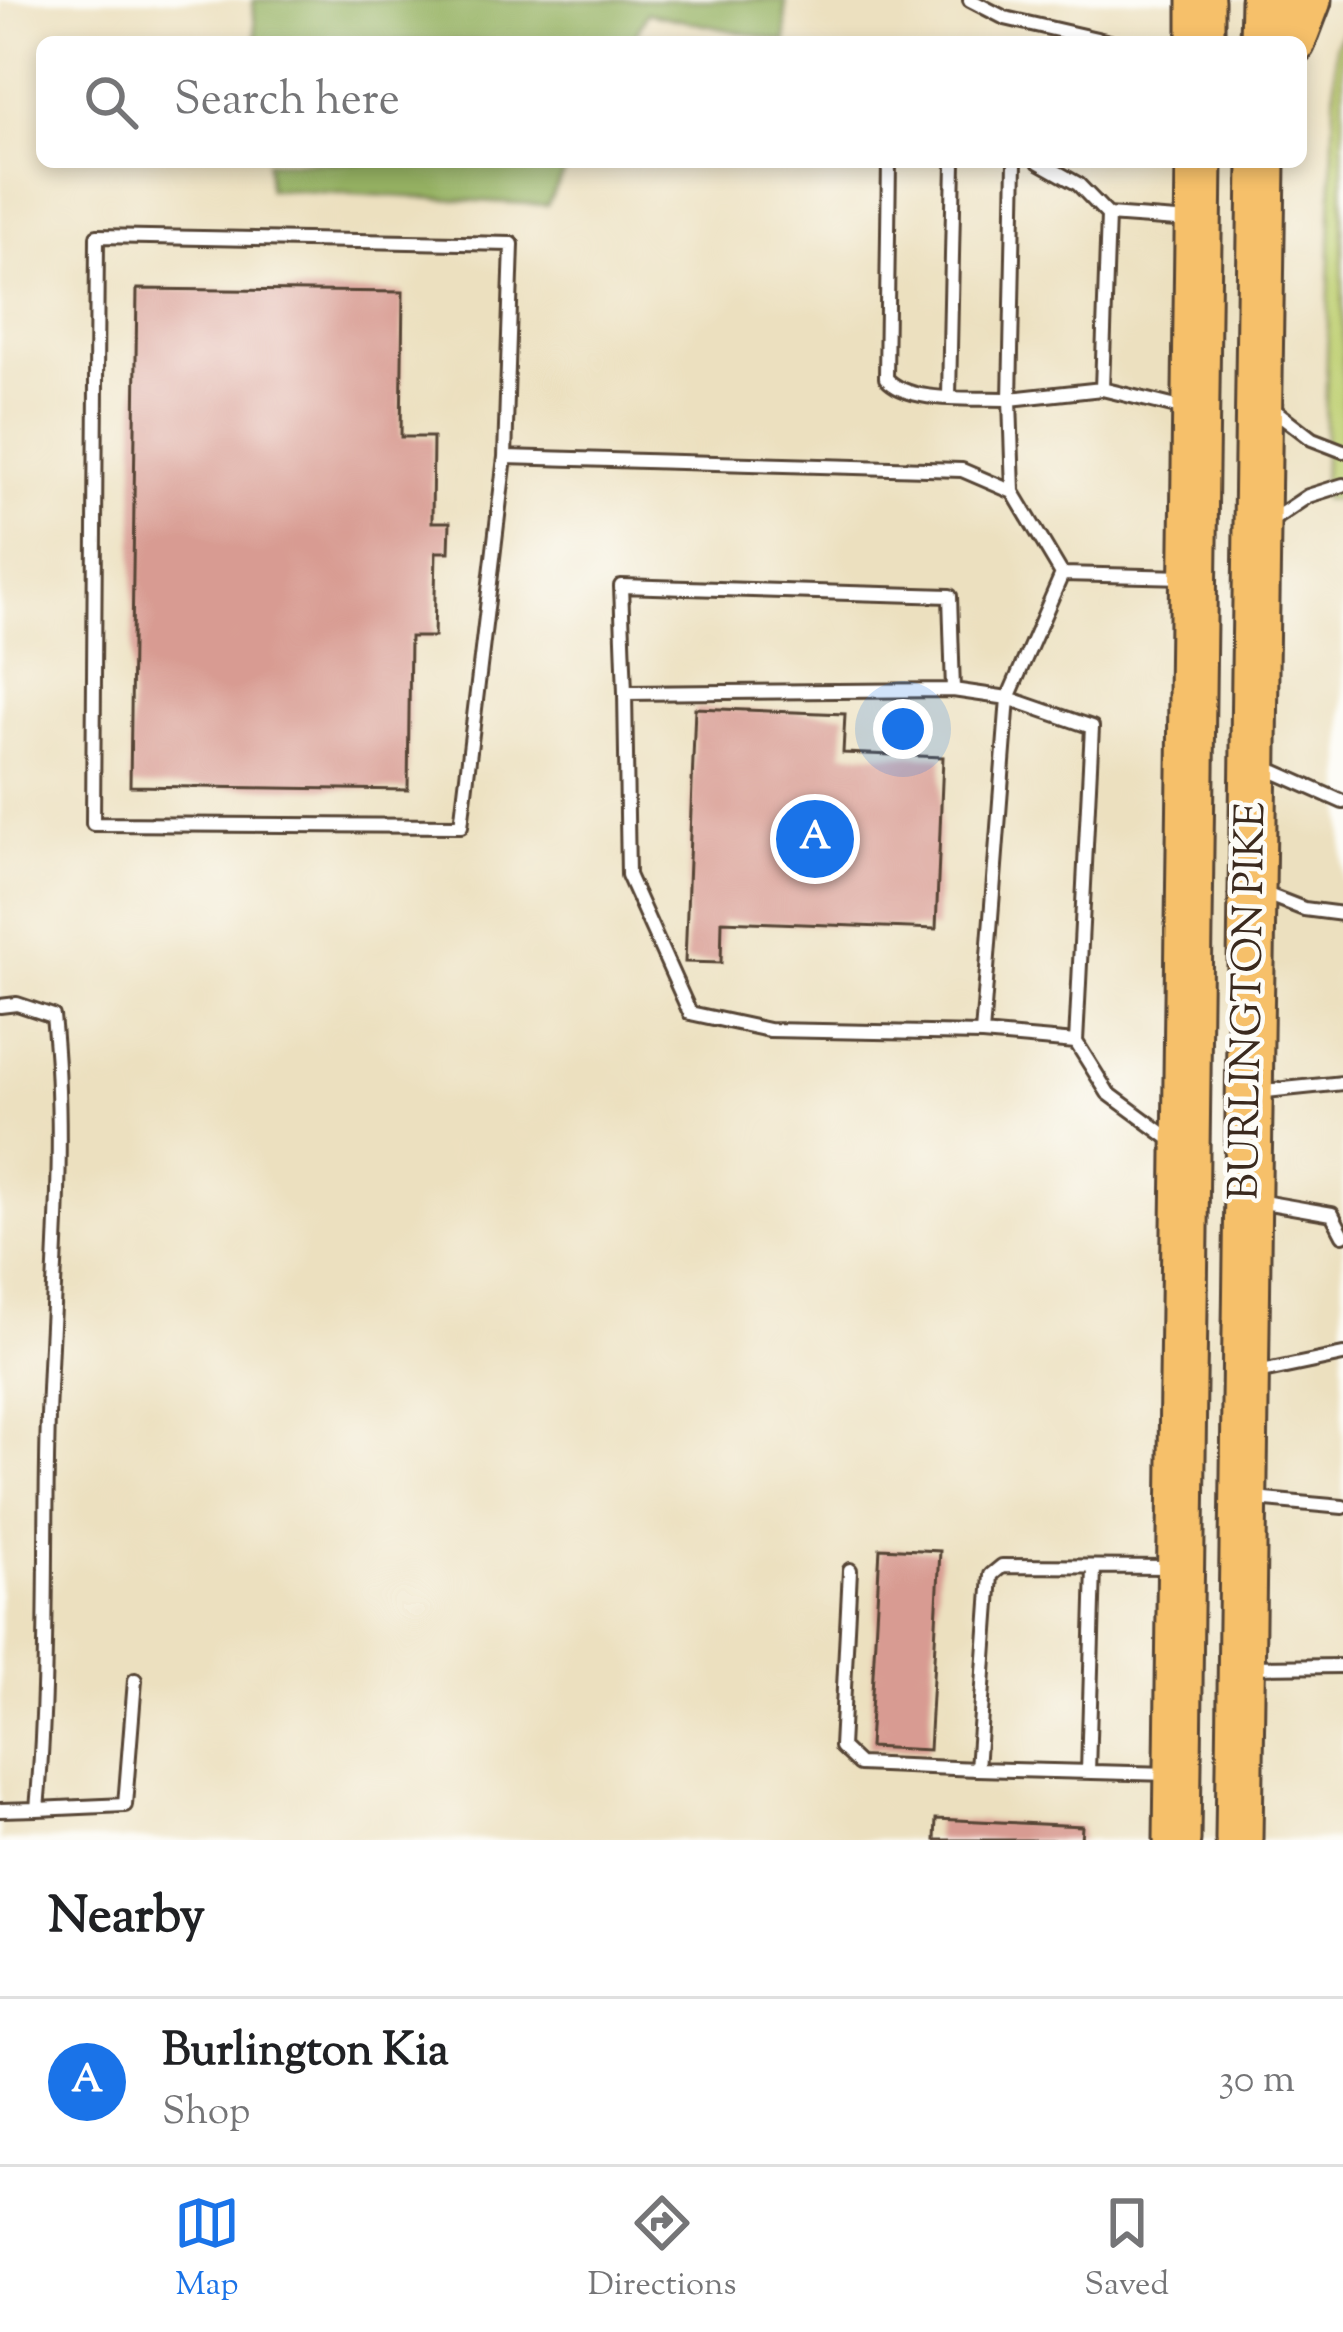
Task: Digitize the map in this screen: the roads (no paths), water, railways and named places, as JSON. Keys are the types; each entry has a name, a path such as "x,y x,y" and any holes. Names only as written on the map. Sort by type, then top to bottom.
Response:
{"highway":[{"path":"1201,36 1202,0"},
{"path":"1263,36 1264,0"},
{"path":"1294,36 1308,0"},
{"name":"BURLINGTON PIKE","path":"1177,1840 1199,168"},
{"name":"BURLINGTON PIKE","path":"1239,1840 1261,221 1265,168"}],"lane":[{"path":"970,0 1005,18 1084,36"},
{"path":"889,168 884,369 891,386 901,391 1010,399 1102,389 1196,412"},
{"path":"949,396 954,168"},
{"path":"1015,168 1013,492 1062,574"},
{"path":"1050,168 1078,184 1108,215 1198,221"},
{"path":"1102,389 1108,215"},
{"path":"97,236 512,244 506,457 461,826 93,824 97,236"},
{"path":"1259,391 1280,417 1312,439 1343,451"},
{"path":"506,457 962,470 1013,492"},
{"path":"1257,531 1308,496 1343,485"},
{"path":"1062,574 1193,577"},
{"path":"982,1034 1008,698 1062,574"},
{"path":"953,690 950,596 621,586 628,875 690,1013 769,1030 982,1034 1076,1042"},
{"path":"625,693 953,690 1008,698 1091,727 1076,1042 1108,1093 1189,1152"},
{"path":"1254,762 1343,802"},
{"path":"1252,889 1304,909 1343,914"},
{"path":"0,1006 17,1004 53,1016 58,1057 45,1722 37,1809"},
{"path":"1249,1093 1343,1083"},
{"path":"1248,1199 1332,1214 1343,1235"},
{"path":"1245,1376 1343,1355"},
{"path":"1244,1496 1343,1507"},
{"path":"977,1769 991,1575 1002,1567 1182,1567"},
{"path":"1088,1772 1094,1567"},
{"path":"850,1570 842,1748 859,1764 1178,1774"},
{"path":"1241,1668 1343,1666"},
{"path":"0,1810 125,1804 135,1680"}],"place":[{"name":"Burlington Kia","path":"815,839"}]}
